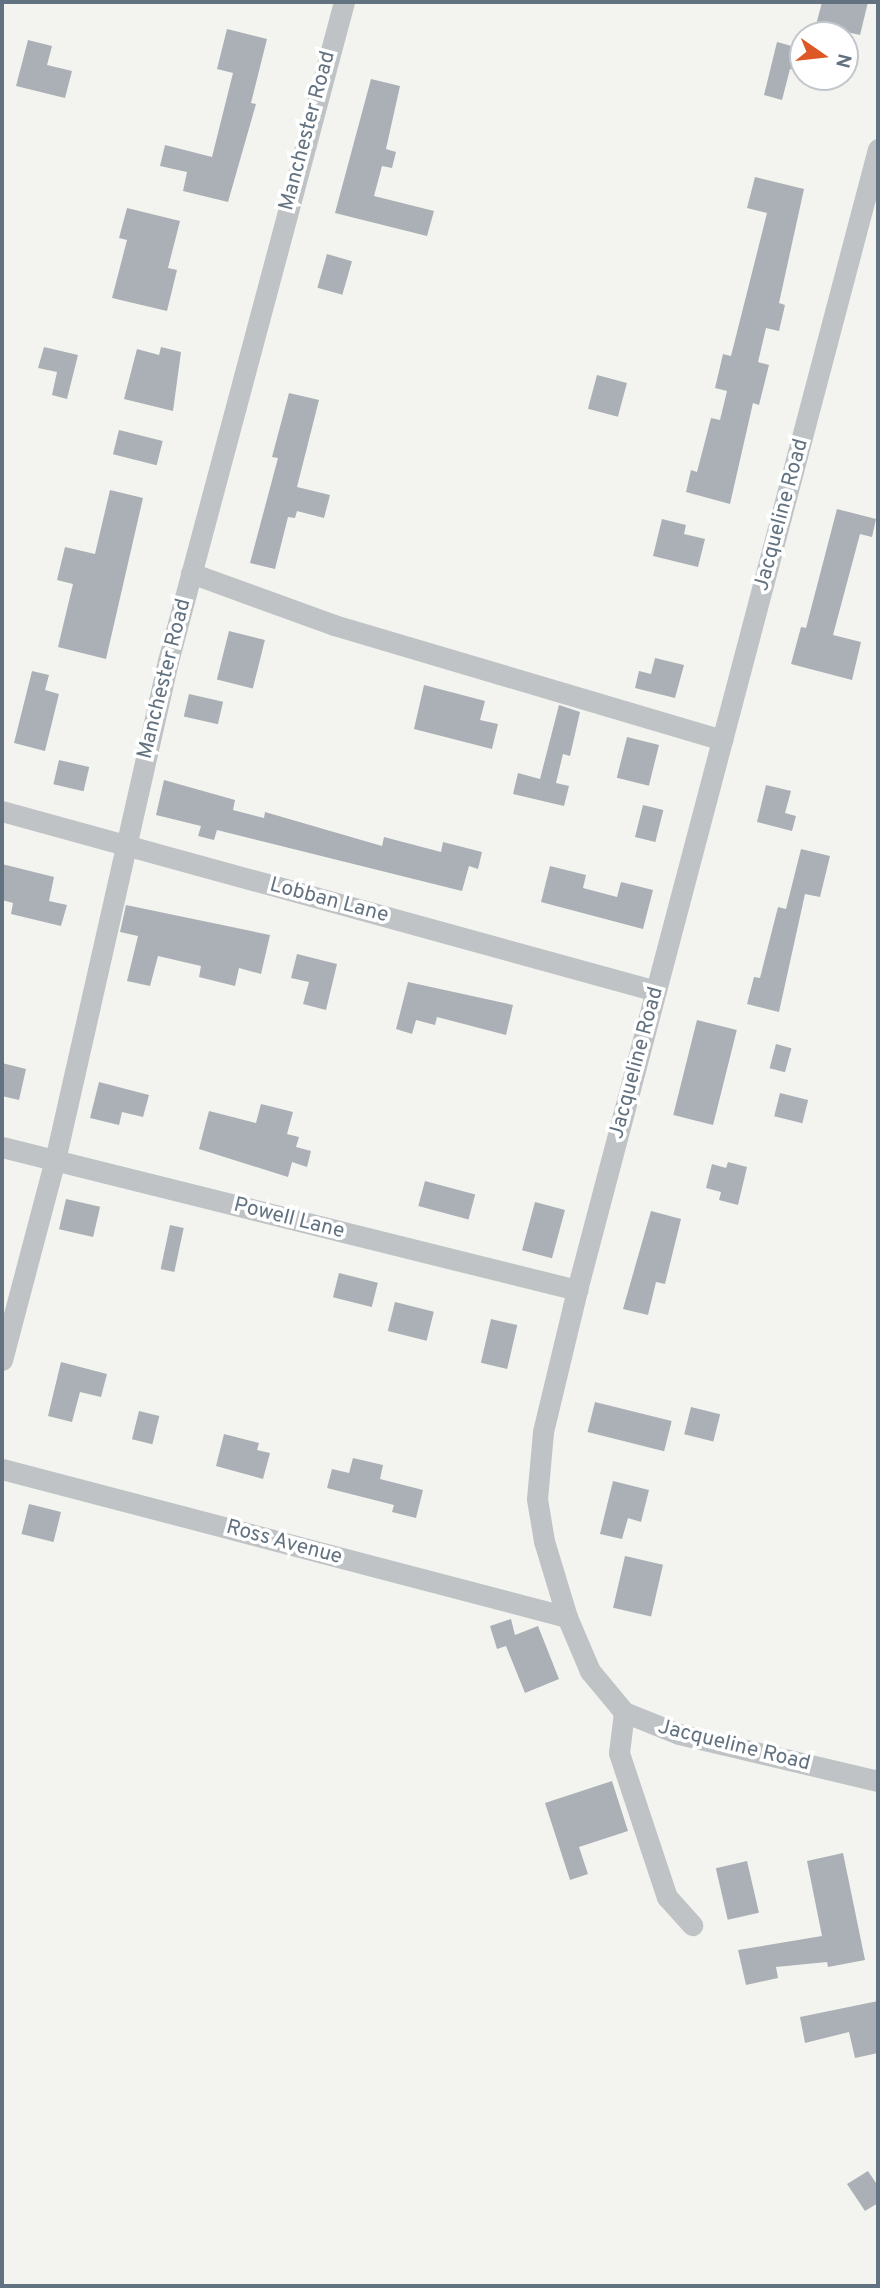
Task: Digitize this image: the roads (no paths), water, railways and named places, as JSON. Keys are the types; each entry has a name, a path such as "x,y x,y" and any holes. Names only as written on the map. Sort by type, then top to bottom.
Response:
{"street":[{"name":"Manchester Road","path":"2,1360 55,1160 124,845 191,573 344,2"},
{"name":"Jacqueline Road","path":"876,1787 679,1734 624,1712 590,1671 567,1617 544,1541 537,1472 577,1290 877,162"},
{"path":"191,573 334,625 722,740"},
{"name":"Lobban Lane","path":"2,811 656,991"},
{"name":"Powell Lane","path":"2,1147 577,1290"},
{"name":"Ross Avenue","path":"2,1469 567,1617"},
{"path":"624,1712 619,1753 667,1897 692,1925"}]}
